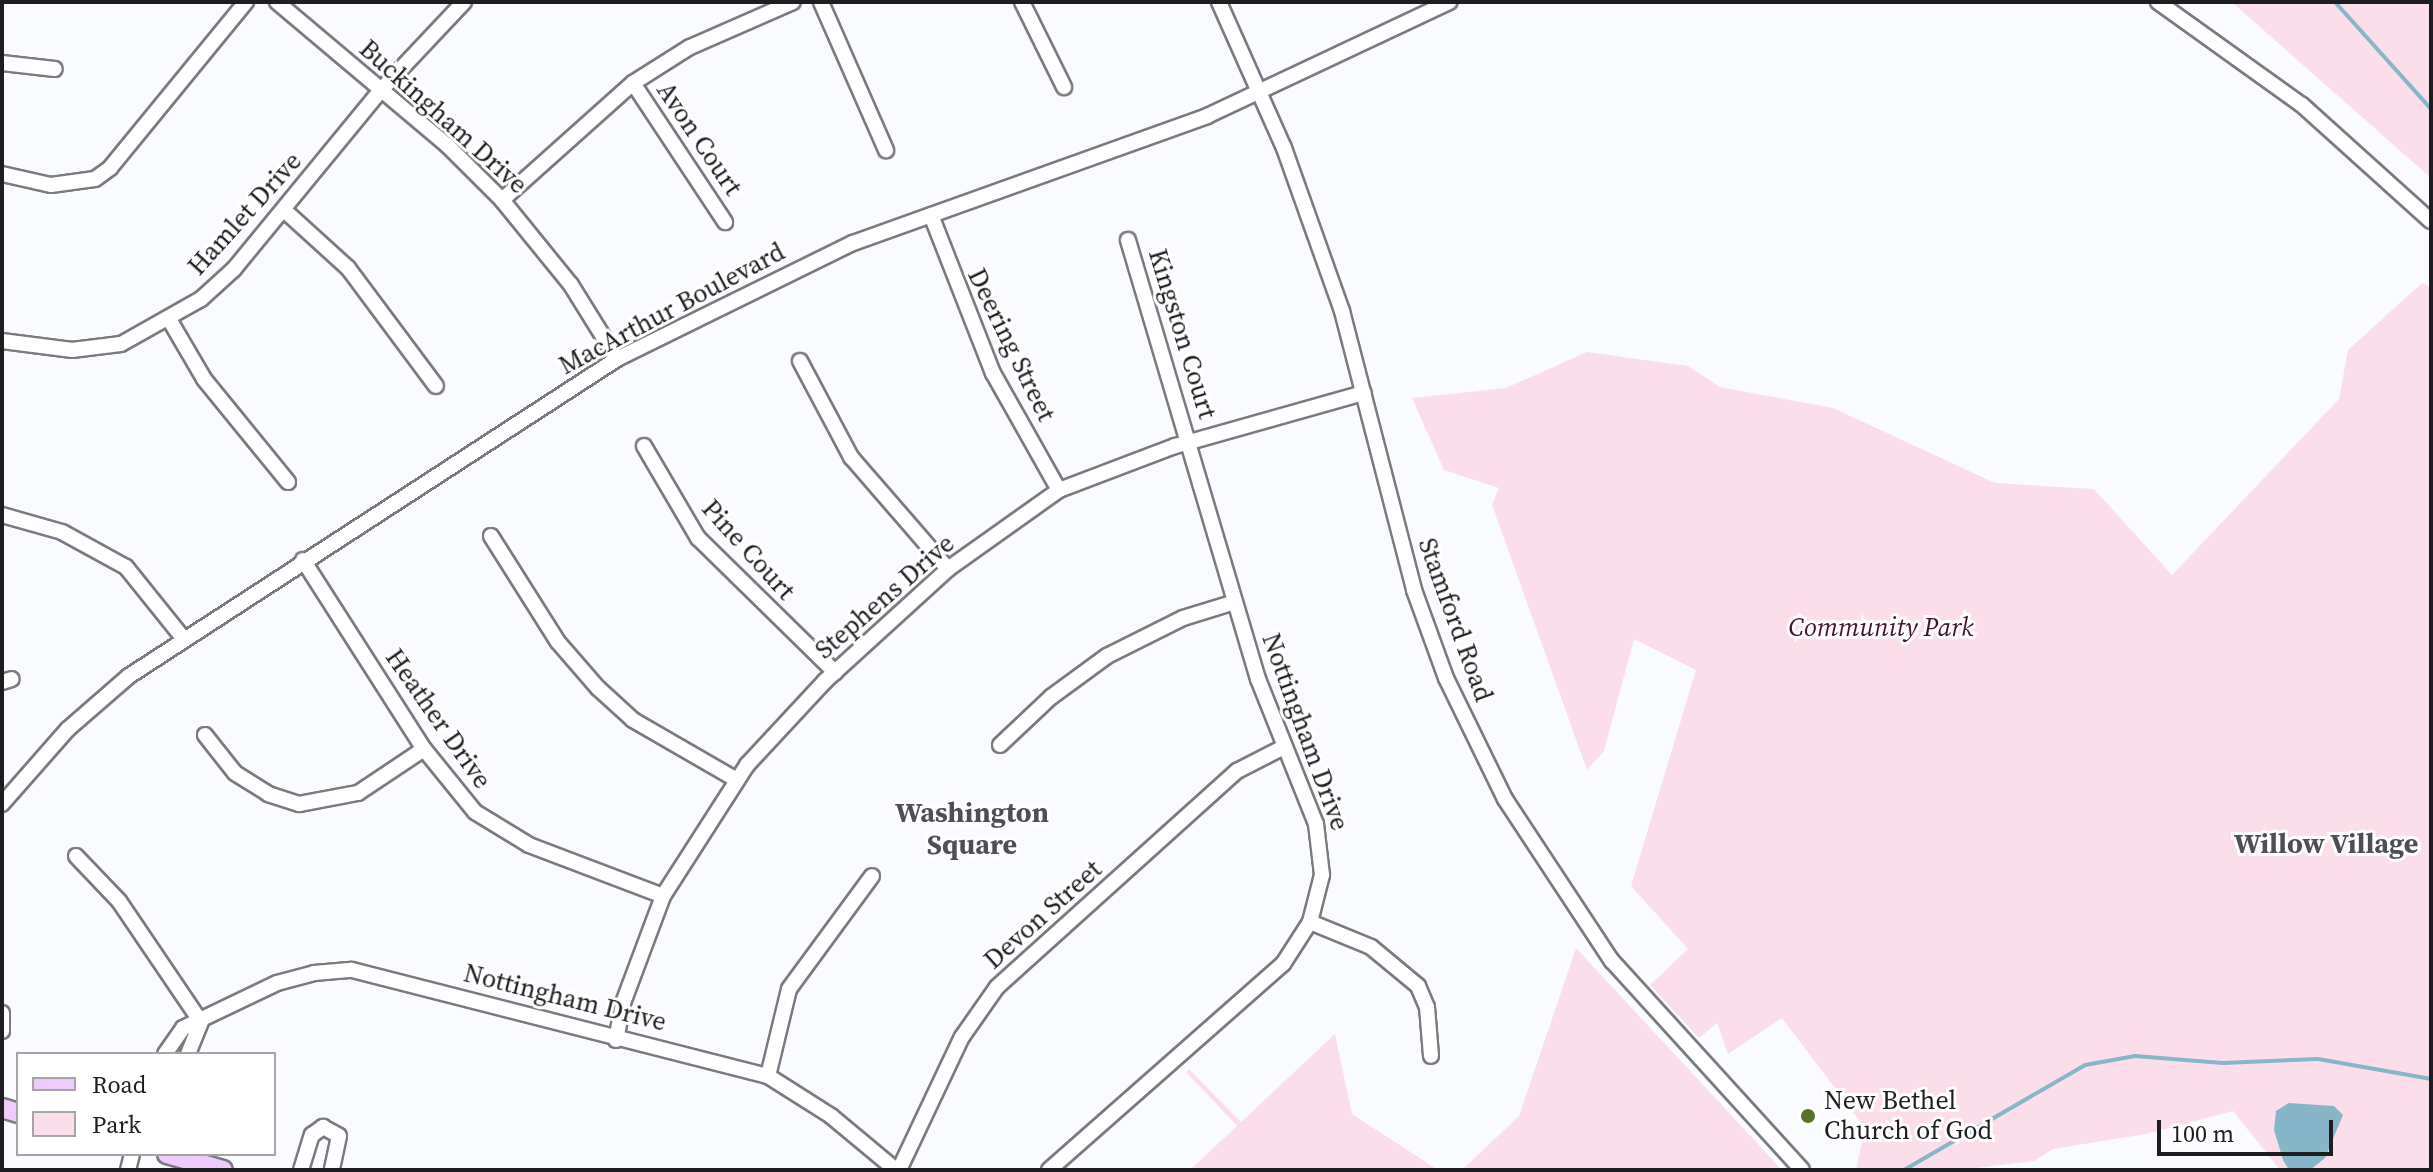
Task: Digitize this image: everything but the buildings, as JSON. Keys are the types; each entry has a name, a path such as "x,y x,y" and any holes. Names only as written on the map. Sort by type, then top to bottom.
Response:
{"main road":[{"path":"174,1156 223,1170"}],"street":[{"path":"2,174 51,185 95,179 110,168 246,2"},
{"name":"Buckingham Drive","path":"277,2 381,90 502,200 571,285 617,359"},
{"name":"Hamlet Drive","path":"2,341 85,348 121,344 169,319 234,269 381,90 464,2"},
{"path":"502,200 633,83 690,47 793,2"},
{"path":"821,2 886,150"},
{"path":"1022,2 1064,87"},
{"name":"Stamford Road","path":"1219,2 1305,204 1364,393 1414,590 1446,678 1505,799 1612,961 1802,1170"},
{"name":"MacArthur Boulevard","path":"2,804 68,729 183,638 617,359 764,283 931,215 1257,94 1449,2"},
{"path":"2158,2 2291,96 2431,221"},
{"path":"2,63 55,69"},
{"name":"Avon Court","path":"633,83 725,222"},
{"path":"284,210 358,280 436,386"},
{"name":"Deering Street","path":"931,215 993,373 1059,490"},
{"name":"Kingston Court","path":"1128,240 1191,442"},
{"path":"169,319 211,390 288,482"},
{"path":"800,361 851,457 948,569"},
{"name":"Stephens Drive","path":"616,1040 623,1003 663,896 737,780 835,672 948,569 1059,490 1191,442 1364,393"},
{"name":"Nottingham Drive","path":"1049,1170 1283,964 1310,922 1320,888 1321,845 1311,809 1282,748 1235,602 1191,442"},
{"name":"Pine Court","path":"644,446 698,538 835,672"},
{"path":"2,515 62,532 126,567 183,638"},
{"path":"491,536 558,642 598,688 633,720 737,780"},
{"name":"Heather Drive","path":"303,560 424,749 460,798 497,828 663,896"},
{"path":"1000,745 1051,697 1107,656 1183,618 1235,602"},
{"path":"205,735 235,773 268,794 299,804 358,793 424,749"},
{"name":"Devon Street","path":"898,1170 962,1037 997,987 1237,771 1282,748"},
{"path":"76,856 119,901 201,1022 189,1052"},
{"path":"768,1076 789,989 872,876"},
{"path":"1310,922 1371,947 1418,986 1427,1007 1431,1056"},
{"name":"Nottingham Drive","path":"166,1052 183,1028 277,983 314,973 352,970 616,1040 681,1050 768,1076 831,1116 898,1170"},
{"path":"2,1013 2,1031"},
{"path":"301,1170 312,1135 323,1127 339,1136 332,1170"}],"green space":[{"path":"2230,2 2431,2 2431,178 2234,4"},
{"name":"Community Park","path":"2422,283 2431,287 2431,1170 2280,1170 2233,1111 2146,1134 2053,1149 2034,1161 1959,1170 1856,1170 1865,1128 1782,1018 1728,1054 1717,1023 1699,1038 1650,985 1688,949 1631,886 1696,670 1634,639 1604,751 1587,770 1492,505 1499,488 1444,470 1412,398 1506,388 1587,352 1688,366 1720,387 1833,408 1995,483 2094,489 2172,575 2339,399 2348,350"},
{"path":"1576,948 1782,1170 1462,1170 1519,1116"},
{"path":"1335,1034 1352,1114 1438,1170 1190,1170 1237,1126 1186,1072 1189,1069 1241,1122"}],"water":[{"path":"2289,1103 2334,1106 2343,1115 2325,1158 2310,1170 2289,1170 2283,1160 2274,1130 2276,1111"}],"waterway":[{"path":"2335,2 2431,109"},
{"path":"1904,1170 2085,1065 2135,1056 2223,1063 2318,1059 2431,1079"}],"place":[{"name":"New Bethel Church of God","path":"1808,1116"}],"district":[{"name":"Washington Square","path":"972,828"},
{"name":"Willow Village","path":"2326,843"}]}
